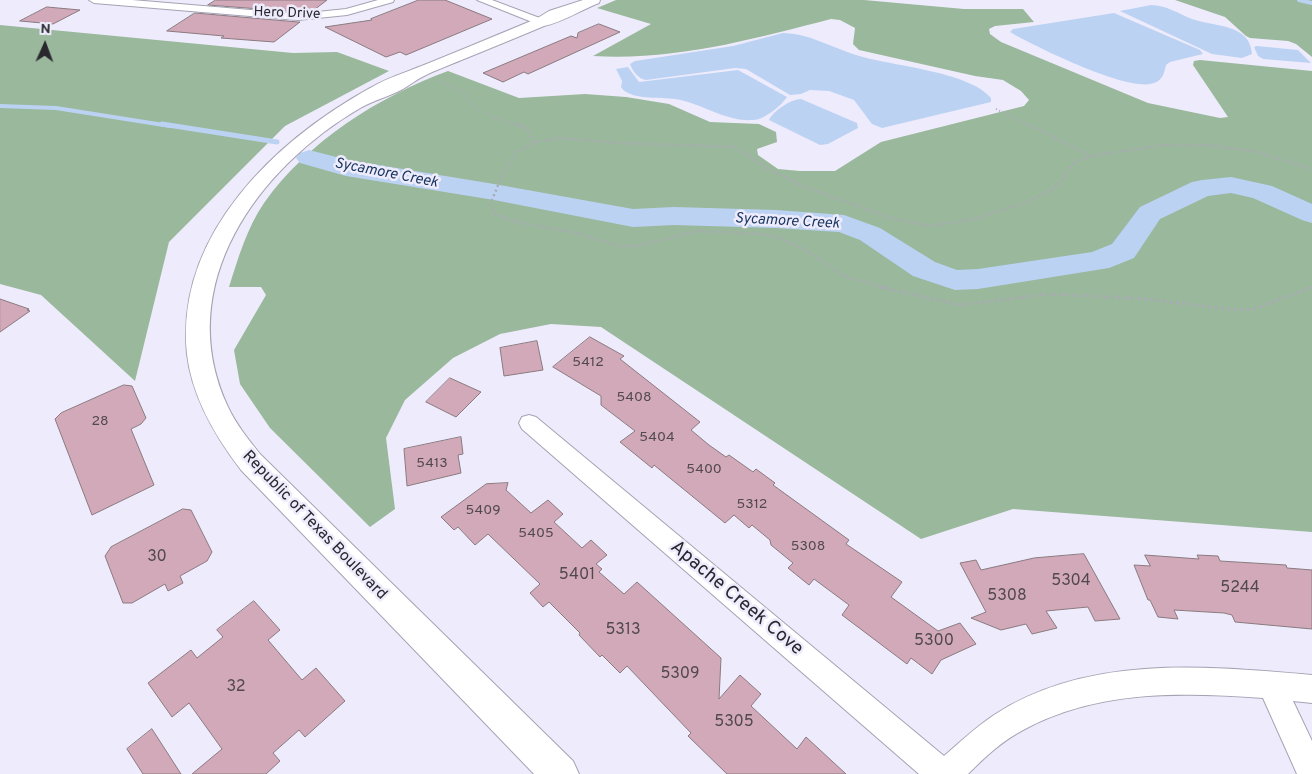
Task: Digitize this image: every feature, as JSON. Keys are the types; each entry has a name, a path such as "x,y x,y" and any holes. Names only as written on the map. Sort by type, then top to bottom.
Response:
{"street":[{"name":"Hero Drive","path":"102,0 298,17 347,12 389,0"},
{"path":"482,0 541,22"},
{"name":"Republic of Texas Boulevard","path":"560,774 257,470 237,445 221,419 202,372 197,334 199,300 203,281 212,255 227,225 253,190 289,152 360,102 387,91 418,73 541,22 553,20 572,9 594,0"},
{"name":"Apache Creek Cove","path":"528,423 942,774"},
{"path":"947,774 981,742 1014,719 1046,703 1083,690 1161,680 1271,685 1312,689"},
{"path":"1271,685 1312,774"}],"path":[{"path":"436,80 461,90 476,108 493,117 525,127 534,142"},
{"path":"996,108 1091,156"},
{"path":"1312,169 1275,155 1190,144 1166,145 1091,156 1076,161 1070,167 1065,179 1051,190 1003,210 931,226 893,219 833,198 769,170 749,152 736,147 616,143 556,138 534,142 522,148 511,160 494,192 490,205 494,212 512,220 572,232 619,246 638,246 697,230 763,234 781,238 805,250 844,276 868,284 960,304 1050,294 1146,298 1235,310 1254,309 1312,287"}],"green space":[{"path":"616,0 864,0 964,9 1023,9 1034,22 995,26 989,29 990,34 1001,42 1148,103 1220,118 1228,117 1193,65 1194,61 1200,60 1312,71 1312,532 1013,509 921,539 601,327 551,324 500,334 453,358 405,400 386,438 395,509 370,527 270,428 240,384 234,350 266,295 261,287 229,287 248,233 264,203 301,160 346,123 396,94 448,71 519,98 585,94 626,97 669,104 710,122 759,124 776,132 777,142 757,149 758,155 778,169 835,171 881,142 1024,106 1029,100 1021,91 1003,80 975,76 859,50 853,44 855,28 840,20 831,19 743,41 684,52 624,57 593,56 651,24 597,8"},
{"path":"1175,0 1312,0 1312,57 1296,44 1288,41 1250,38 1225,17"},
{"path":"0,25 293,53 337,52 389,71 285,126 169,242 135,381 41,295 0,284"}],"water":[{"path":"1151,5 1162,6 1201,22 1220,25 1238,31 1250,44 1252,54 1242,58 1212,54 1120,11"},
{"path":"1114,13 1200,50 1203,54 1170,62 1166,65 1163,76 1159,80 1154,83 1142,84 1104,75 1060,57 1010,32 1013,29"},
{"path":"783,33 802,35 871,59 948,75 980,89 991,98 991,102 882,128 872,124 854,100 829,91 810,90 801,94 790,95 746,69 735,68 646,80 638,76 630,64 635,61 733,46"},
{"path":"1254,47 1298,50 1311,63 1263,59 1258,56"},
{"path":"628,67 639,82 738,70 787,97 777,108 762,118 743,120 685,101 630,94 621,87 622,81 616,69"},
{"path":"801,99 857,123 858,128 828,144 820,145 769,120 783,106"}],"building":[{"path":"216,0 327,0 314,10 298,12 208,5"},
{"path":"419,0 445,0 492,19 406,55 400,52 386,57 325,27 372,20"},
{"path":"47,7 80,10 53,24 20,21"},
{"path":"195,13 300,22 274,42 167,31"},
{"path":"599,24 620,32 528,74 524,72 503,82 483,73 571,36 577,38 578,33"},
{"path":"0,299 30,311 0,332"},
{"path":"590,337 624,356 620,359 700,422 691,430 709,445 726,457 729,455 753,472 756,469 775,483 773,485 849,540 846,544 902,582 891,597 938,631 960,623 976,644 941,660 932,674 911,658 907,664 842,615 849,605 814,579 809,585 788,568 793,563 771,545 770,540 752,525 749,528 734,515 725,523 654,465 652,468 620,442 635,431 601,405 601,396 553,367"},
{"path":"537,341 543,370 504,376 500,348"},
{"path":"450,378 481,392 456,417 426,402"},
{"path":"124,385 132,386 146,418 141,424 131,429 154,485 92,515 55,419 61,413"},
{"path":"461,437 463,454 458,455 461,473 407,486 404,449"},
{"path":"508,483 506,490 531,513 548,500 563,514 554,522 582,548 591,540 607,555 596,564 602,569 599,572 624,594 637,582 721,658 719,699 740,675 761,694 751,706 797,749 806,737 846,774 727,774 688,736 691,733 627,666 620,673 602,655 600,657 579,635 580,633 549,602 543,607 530,593 540,584 488,534 475,545 458,527 454,530 441,517 486,484"},
{"path":"183,509 191,510 212,552 207,561 180,576 183,583 168,591 165,584 132,603 123,603 105,556 111,547"},
{"path":"1084,554 1120,619 1095,621 1088,607 1046,611 1057,628 1032,634 1026,624 1001,630 971,618 986,612 960,563 976,560 981,570 1034,558"},
{"path":"1145,555 1199,559 1197,555 1218,556 1220,561 1286,565 1287,568 1312,570 1312,629 1235,622 1232,615 1224,613 1174,610 1178,619 1158,617 1150,600 1148,600 1134,565 1150,566"},
{"path":"254,601 280,630 268,640 302,680 316,668 345,701 305,737 299,730 273,753 280,761 266,774 192,774 222,749 189,703 172,717 148,683 191,650 197,658 223,637 217,630"},
{"path":"152,729 181,774 143,774 127,749"}],"waterway":[{"path":"1299,0 1312,3"},
{"name":"Sycamore Creek","path":"0,106 56,108 170,126"},
{"name":"Sycamore Creek","path":"162,124 277,142"},
{"name":"Sycamore Creek","path":"309,158 346,168 494,192 633,218 674,216 776,219 844,224 870,234 924,269 955,280 978,279 1098,261 1123,251 1150,213 1202,188 1231,185 1262,192 1312,214"}]}
